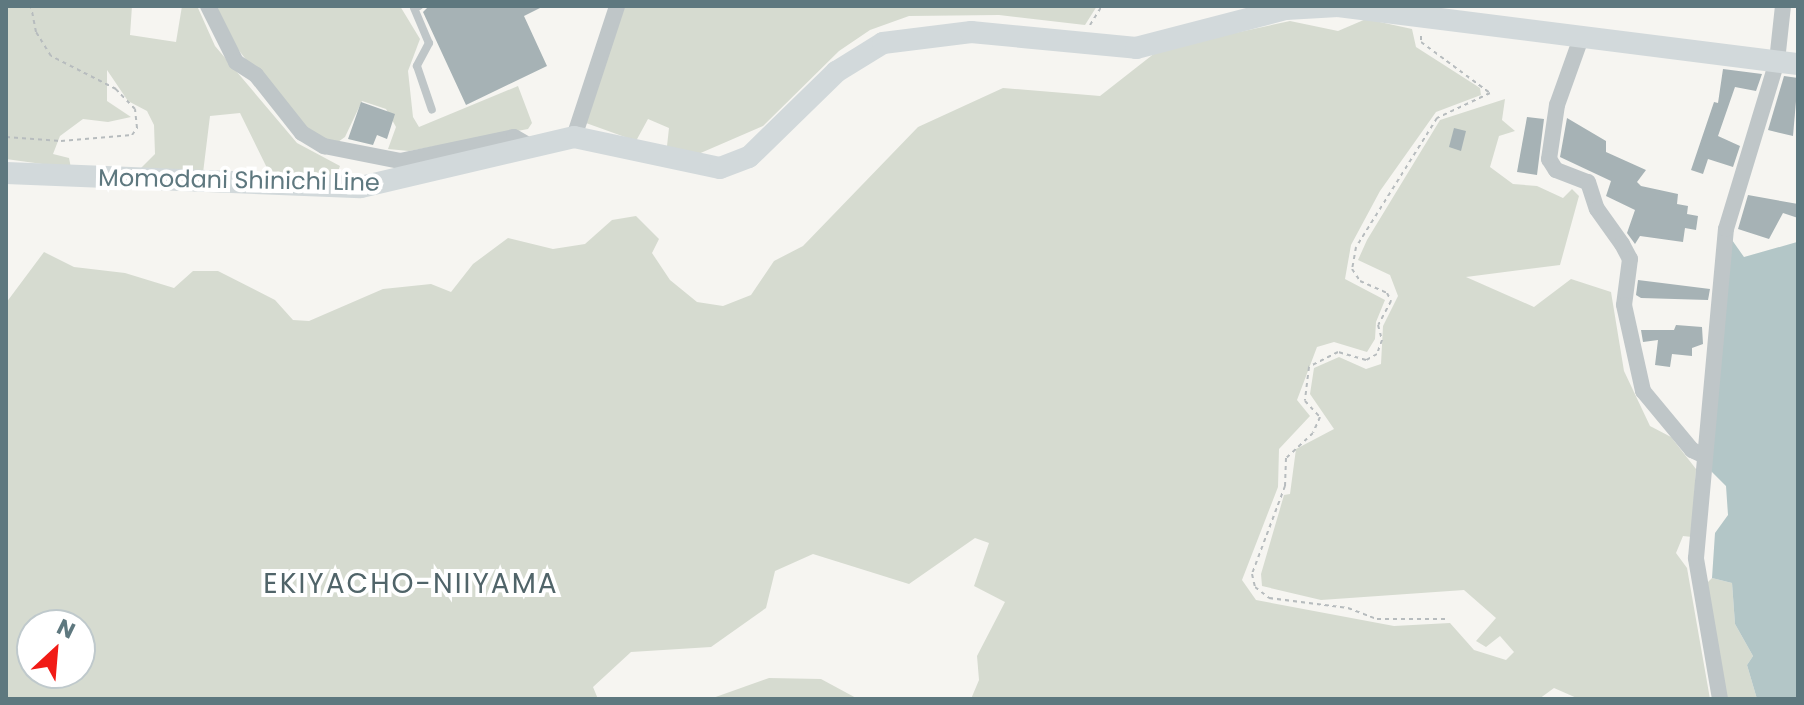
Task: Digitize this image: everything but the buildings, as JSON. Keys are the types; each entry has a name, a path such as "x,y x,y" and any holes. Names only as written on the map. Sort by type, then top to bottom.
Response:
{"main road":[{"name":"Momodani Shinichi Line","path":"6,173 361,187 528,145 574,137 720,168 749,157 836,72 883,43 928,33 971,32 1136,48 1286,9 1338,6 1787,63"}],"street":[{"path":"208,6 236,62 256,75 302,133 324,146 400,161 514,137 528,145"},
{"path":"574,137 617,6"},
{"path":"1720,699 1696,558 1705,456 1726,229 1787,63 1783,6"},
{"path":"1581,38 1557,105 1549,159 1556,170 1588,182 1597,209 1630,259 1624,305 1643,391 1692,450 1705,456"}],"lane":[{"path":"419,6 414,8 429,43 417,66 432,110"}],"path":[{"path":"6,137 61,141 132,135 137,128 135,109 116,89 51,56 36,32 31,6"},
{"path":"1422,19 1421,42 1490,93 1437,118 1356,247 1352,269 1360,281 1387,293 1391,301 1378,325 1382,340 1377,354 1366,360 1338,352 1309,367 1305,401 1320,417 1313,433 1286,458 1285,486 1252,574 1255,587 1269,598 1348,608 1377,619 1448,619"}],"shaded area":[{"path":"6,6 132,6 130,35 176,42 182,6 198,8 215,46 297,143 340,166 335,179 270,174 240,113 210,116 203,173 139,170 155,154 154,125 147,111 128,101 107,70 107,101 131,117 108,122 83,119 60,136 53,154 69,158 71,168 6,159"},
{"path":"215,6 400,6 420,39 408,71 413,117 419,127 518,86 532,123 528,129 409,151 388,149 396,127 386,109 362,101 345,137 335,144 296,124 237,48"},
{"path":"622,6 1097,6 1085,25 999,15 909,16 870,30 839,51 763,126 696,155 667,146 669,128 648,119 636,141 586,123"},
{"path":"1366,19 1412,29 1416,47 1480,88 1481,95 1436,112 1380,191 1351,245 1345,279 1385,300 1376,322 1375,339 1367,352 1334,342 1317,347 1297,400 1310,416 1279,449 1278,487 1242,580 1256,600 1394,626 1450,623 1474,650 1506,660 1514,652 1500,636 1486,647 1476,641 1496,618 1464,590 1321,600 1262,586 1261,574 1284,495 1290,494 1296,449 1334,429 1310,394 1314,368 1339,357 1366,369 1381,364 1383,326 1398,296 1390,275 1358,260 1367,240 1440,120 1505,99 1502,120 1515,131 1499,136 1490,167 1513,184 1537,186 1563,198 1572,189 1579,196 1560,265 1466,277 1534,307 1571,279 1611,292 1624,371 1650,426 1671,437 1696,469 1692,537 1683,536 1676,553 1687,568 1710,699 1579,699 1554,688 1539,699 971,699 979,680 977,656 1005,602 974,586 989,543 975,538 909,584 813,554 775,571 766,608 711,647 631,652 593,687 598,699 6,699 6,303 44,252 74,267 125,273 174,288 193,271 218,271 275,300 293,320 309,321 383,289 431,284 451,292 473,264 508,238 553,249 585,244 612,220 636,216 659,239 652,253 670,280 697,302 723,306 751,295 774,261 803,246 918,127 1003,88 1100,96 1160,49 1290,21 1338,31"},
{"path":"1732,240 1744,257 1797,242 1798,247 1798,699 1757,699 1747,665 1753,656 1735,624 1732,583 1712,578 1715,533 1728,515 1726,486 1711,471"},
{"path":"1712,578 1732,583 1735,624 1753,656 1747,665 1757,699 1727,699 1704,586"},
{"path":"769,678 821,679 858,699 710,699"}],"district":[{"name":"EKIYACHO-NIIYAMA","path":"411,584"}]}
